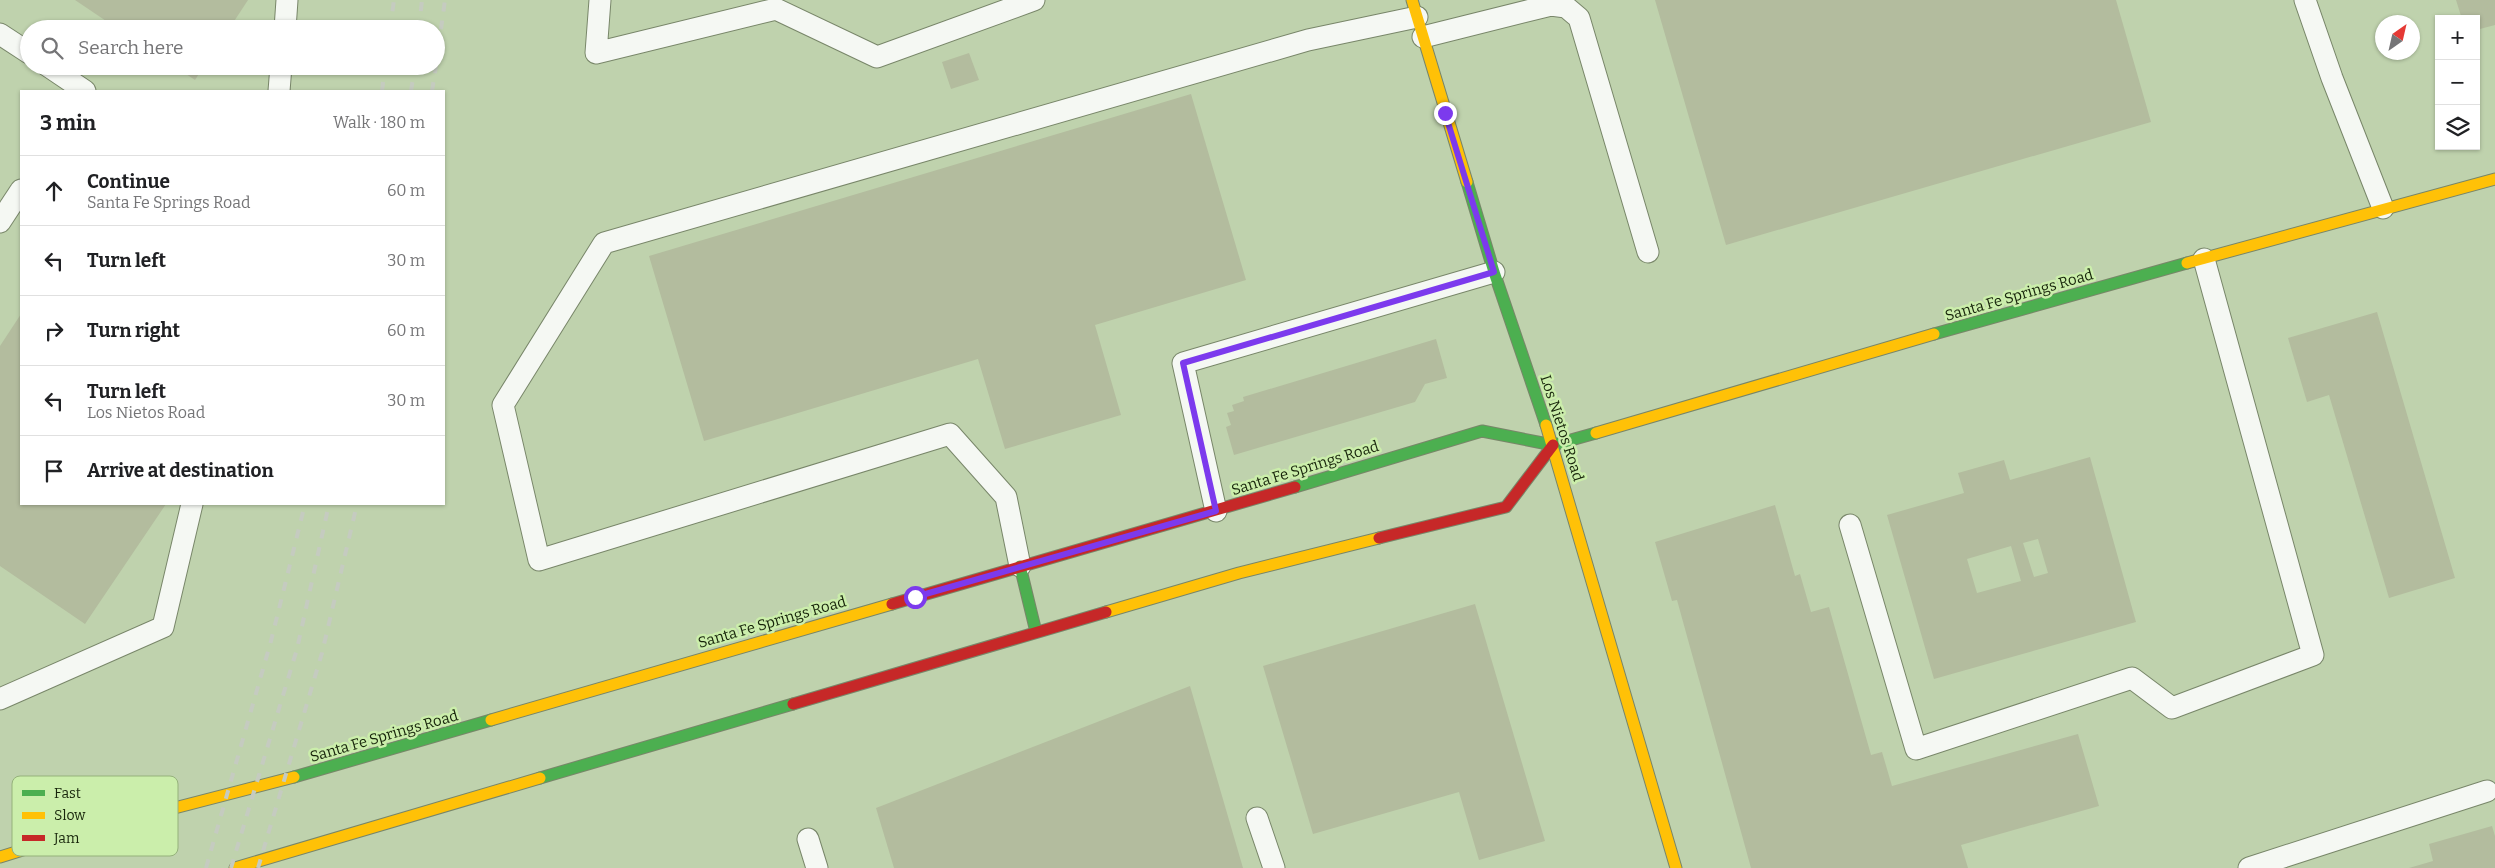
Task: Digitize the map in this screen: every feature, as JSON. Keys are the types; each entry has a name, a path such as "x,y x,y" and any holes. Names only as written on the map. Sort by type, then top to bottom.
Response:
{"main road":[{"name":"Los Nietos Road","path":"1415,8 1494,272 1553,445 1676,868"},
{"name":"Santa Fe Springs Road","path":"178,807 344,764 1020,566 1216,511 1482,431 1553,445 1973,323 2204,260 2382,208 2495,179"},
{"path":"235,868 1239,573 1506,507 1553,445"},
{"path":"1020,566 1036,632"},
{"name":"Santa Fe Springs Road","path":"0,857 12,853"}],"lane":[{"path":"286,20 287,0"},
{"path":"600,0 596,53 776,9 877,57 1034,0"},
{"path":"2305,0 2332,78 2382,208"},
{"path":"1423,37 1551,5 1566,8 1579,18 1648,252"},
{"path":"1020,566 1006,497 950,434 539,560 503,405 604,243 1415,8"},
{"path":"0,34 20,47"},
{"path":"61,75 84,90"},
{"path":"279,90 280,75"},
{"path":"0,222 20,192"},
{"path":"1850,525 1916,749 2132,678 2172,708 2313,655 2204,260"},
{"path":"1216,511 1183,363 1494,272"},
{"path":"0,699 163,627 192,505"},
{"path":"2249,868 2487,791"},
{"path":"1257,818 1274,868"},
{"path":"808,839 817,868"}],"building":[{"path":"75,0 248,0 235,20 105,20"},
{"path":"1655,0 2116,0 2151,122 1726,245"},
{"path":"2456,0 2495,0 2495,25 2480,29 2480,15 2461,15"},
{"path":"969,53 979,80 951,89 942,62"},
{"path":"188,75 198,75 195,80"},
{"path":"1191,94 1246,280 1095,325 1121,415 1005,449 978,359 704,441 649,256"},
{"path":"2377,312 2455,578 2389,598 2329,395 2307,402 2288,338"},
{"path":"20,316 20,505 165,505 85,624 0,566 0,346"},
{"path":"1436,339 1447,378 1425,384 1415,402 1234,455 1226,427 1231,425 1227,413 1234,411 1232,405 1244,401 1243,397"},
{"path":"2090,457 2136,622 1934,679 1887,515 1964,493 1958,473 2004,460 2010,480","holes":["2038,539 2048,573 2034,577 2023,543","2011,546 2021,581 1977,593 1967,559"]},
{"path":"1775,505 1795,576 1800,574 1811,612 1829,607 1871,755 1882,752 1892,786 2078,734 2099,806 1961,845 1968,868 1751,868 1677,600 1672,601 1655,542"},
{"path":"1475,604 1545,841 1479,860 1459,792 1313,834 1263,666"},
{"path":"1190,686 1243,868 894,868 876,808"},
{"path":"2492,826 2495,836 2495,868 2409,868 2433,861 2429,844"}],"railway":[{"path":"391,20 394,0"},
{"path":"420,20 422,0"},
{"path":"442,20 445,0"},
{"path":"382,90 384,75"},
{"path":"411,90 414,75"},
{"path":"432,90 435,75"},
{"path":"206,868 271,641 305,505"},
{"path":"231,868 297,649 329,505"},
{"path":"258,868 322,653 357,505"}],"traffic: fast":[{"path":"1467,182 1494,272 1546,425"},
{"path":"1934,334 2187,263"},
{"path":"1295,487 1482,431 1553,445 1596,433"},
{"path":"1020,566 1036,632"},
{"path":"540,778 793,704"},
{"path":"294,777 491,720"}],"traffic: slow":[{"path":"1412,0 1467,182"},
{"path":"2187,263 2495,179"},
{"path":"1596,433 1934,334"},
{"path":"1546,425 1676,868"},
{"path":"1106,612 1239,573 1379,538"},
{"path":"491,720 892,604"},
{"path":"178,807 294,777"},
{"path":"235,868 540,778"},
{"path":"0,857 12,853"}],"traffic: jam":[{"path":"1379,538 1506,507 1553,445"},
{"path":"892,604 1295,487"},
{"path":"793,704 1106,612"}],"route":[{"path":"915,597 1216,511 1183,363 1494,272 1445,113"}]}
